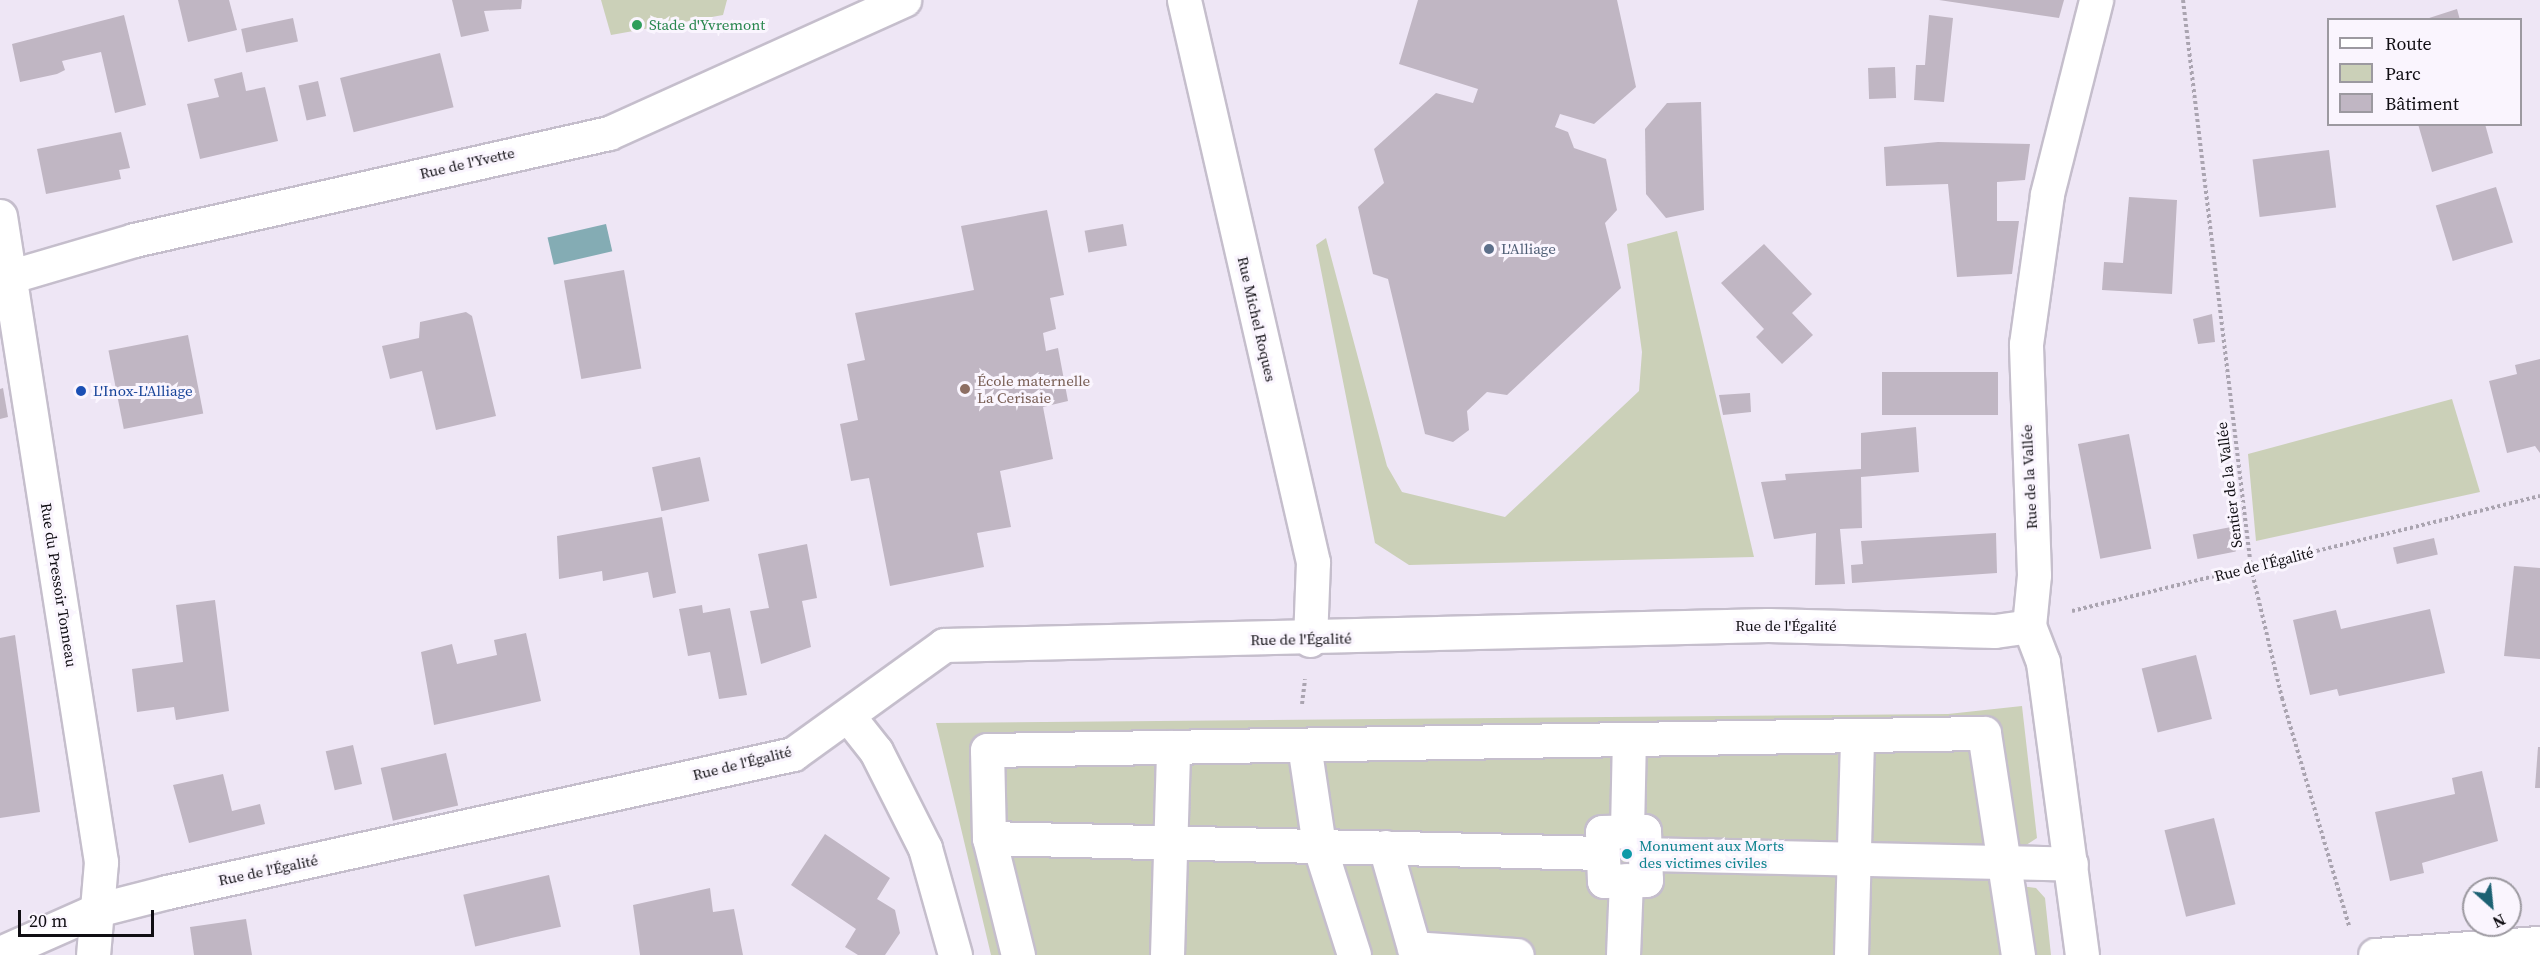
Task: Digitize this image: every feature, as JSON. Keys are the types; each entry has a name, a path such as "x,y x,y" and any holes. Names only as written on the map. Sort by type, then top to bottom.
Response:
{"street":[{"name":"Rue de l'Yvette","path":"12,276 134,240 609,133 904,0"},
{"name":"Rue Michel Roques","path":"1184,0 1313,562 1310,640"},
{"name":"Rue de la Vallée","path":"2082,955 2043,662 2029,626 2034,575 2026,344 2047,194 2096,0"},
{"name":"Rue du Pressoir Tonneau","path":"0,216 12,276 101,862 93,955"},
{"name":"Rue de l'Égalité","path":"0,953 97,910 793,753 849,717 944,645 1310,640 1768,625 1995,631 2029,626"},
{"path":"849,717 876,751 925,848 955,955"},
{"path":"1018,955 988,838 987,750 1984,734 2018,955"},
{"path":"1851,955 1857,736"},
{"path":"1629,739 1636,842 1646,880 1604,881 1602,832 1636,842 1854,859 2071,864"},
{"path":"1304,745 1319,845 1354,955"},
{"path":"1167,955 1173,747"},
{"path":"988,838 1603,853"},
{"path":"1385,847 1414,948 1517,955"},
{"path":"1623,955 1626,880"},
{"path":"2375,955 2540,943"}],"path":[{"name":"Sentier de la Vallée","path":"2183,0 2251,568 2282,698 2351,933"},
{"name":"Rue de l'Égalité","path":"2029,626 2540,496"},
{"path":"1304,745 1300,720 1310,640"}],"green space":[{"name":"Stade d'Yvremont","path":"601,0 727,0 723,15 611,35"},
{"path":"1677,231 1754,557 1409,565 1375,543 1316,245 1326,238 1387,466 1402,492 1505,517 1639,391 1642,352 1627,244"},
{"path":"2452,399 2480,492 2256,541 2248,454"},
{"path":"2022,706 2037,838 2023,847 2021,886 2036,888 2045,898 2051,955 991,955 936,723 1948,714"}],"water":[{"path":"606,224 612,251 554,265 548,237"}],"building":[{"path":"178,0 229,0 237,30 188,42"},
{"path":"452,0 522,0 521,9 484,11 489,31 461,37"},
{"name":"L'Alliage","path":"1418,0 1617,0 1636,87 1594,124 1560,114 1555,127 1568,132 1574,148 1606,159 1617,210 1605,223 1621,288 1507,395 1487,392 1467,411 1469,430 1453,442 1425,434 1388,279 1373,274 1358,207 1384,183 1374,149 1436,93 1473,103 1478,89 1399,64"},
{"path":"1939,0 2064,0 2059,18"},
{"path":"2457,9 2459,18 2429,18"},
{"path":"124,15 146,105 115,113 101,52 62,61 65,70 57,74 20,82 12,44"},
{"path":"1929,15 1953,18 1944,102 1914,100 1916,65 1925,65"},
{"path":"293,18 298,41 246,52 241,29"},
{"path":"440,53 454,107 354,132 340,78"},
{"path":"1895,67 1896,98 1869,99 1868,68"},
{"path":"242,72 246,91 265,87 278,141 200,159 187,104 219,97 214,79"},
{"path":"318,81 326,116 307,121 299,85"},
{"path":"1701,102 1704,210 1666,218 1646,194 1645,129 1667,103"},
{"path":"2419,126 2486,126 2493,153 2432,172"},
{"path":"121,132 130,168 119,170 121,179 46,194 37,149"},
{"path":"1938,142 2030,144 2025,180 1997,182 1997,221 2019,221 2012,274 1957,277 1948,184 1886,186 1884,147"},
{"path":"2329,150 2336,208 2260,217 2253,159"},
{"path":"2496,187 2513,242 2453,261 2436,205"},
{"path":"2129,197 2177,200 2172,294 2102,290 2104,262 2123,263"},
{"path":"1047,210 1064,295 1050,298 1056,329 1043,333 1046,351 1058,348 1068,401 1043,407 1053,459 1000,471 1011,527 977,533 984,567 890,586 869,478 851,481 840,424 858,420 847,364 865,360 855,313 974,290 961,226"},
{"path":"1123,224 1127,246 1088,252 1085,231"},
{"path":"1764,244 1812,294 1792,313 1813,335 1782,364 1756,337 1764,329 1721,283"},
{"path":"624,270 641,368 581,379 564,281"},
{"path":"466,312 472,316 496,416 436,430 422,371 390,379 382,346 419,338 420,322"},
{"path":"2212,314 2215,342 2198,344 2193,319"},
{"path":"188,335 203,414 124,429 108,350"},
{"path":"2540,359 2540,453 2535,446 2507,453 2489,381 2517,374 2515,365"},
{"path":"1882,372 1998,372 1998,415 1882,415"},
{"path":"3,388 8,417 0,419 0,389"},
{"path":"1750,393 1751,412 1723,415 1719,395"},
{"path":"1916,427 1919,472 1861,477 1862,528 1840,529 1845,584 1815,585 1816,533 1774,539 1761,482 1786,480 1785,474 1861,469 1861,433"},
{"path":"2129,434 2151,549 2100,559 2078,444"},
{"path":"700,457 709,501 661,511 652,467"},
{"path":"662,517 676,593 653,598 648,572 603,581 602,571 559,579 557,536"},
{"path":"2231,527 2236,552 2197,559 2193,534"},
{"path":"1996,533 1997,573 1852,583 1851,565 1863,564 1861,541"},
{"path":"2434,538 2438,555 2397,564 2393,547"},
{"path":"807,544 817,598 802,601 811,647 761,664 750,611 769,608 758,554"},
{"path":"2514,566 2540,568 2540,659 2504,656"},
{"path":"215,600 229,711 176,720 174,707 137,712 132,669 183,662 176,605"},
{"path":"702,605 703,613 730,608 747,695 719,699 710,652 688,656 679,609"},
{"path":"2430,609 2445,673 2339,696 2337,689 2310,695 2293,620 2336,610 2341,629"},
{"path":"526,633 541,701 434,725 421,652 452,644 457,664 497,655 494,640"},
{"path":"15,635 40,812 0,818 0,638"},
{"path":"2196,655 2212,719 2158,733 2142,669"},
{"path":"353,745 362,784 335,790 326,751"},
{"path":"2538,747 2540,747 2540,788 2535,788"},
{"path":"446,753 458,806 393,821 381,768"},
{"path":"2482,771 2498,841 2422,863 2424,873 2390,881 2375,812 2455,794 2452,778"},
{"path":"223,774 232,811 260,804 265,824 189,843 173,785"},
{"path":"2214,818 2236,904 2186,917 2165,830"},
{"path":"825,834 890,878 877,899 895,910 900,933 885,955 858,955 845,947 856,929 791,885"},
{"path":"549,875 561,927 475,946 463,895"},
{"path":"710,888 713,912 734,909 743,955 640,955 633,905"},
{"path":"246,919 252,955 194,955 190,927"}],"place":[{"name":"Stade d'Yvremont","path":"637,25"},
{"name":"L'Alliage","path":"1489,249"},
{"name":"École maternelle La Cerisaie","path":"965,389"},
{"name":"L'Inox-L'Alliage","path":"81,391"},
{"name":"Monument aux Morts des victimes civiles","path":"1627,854"}]}
